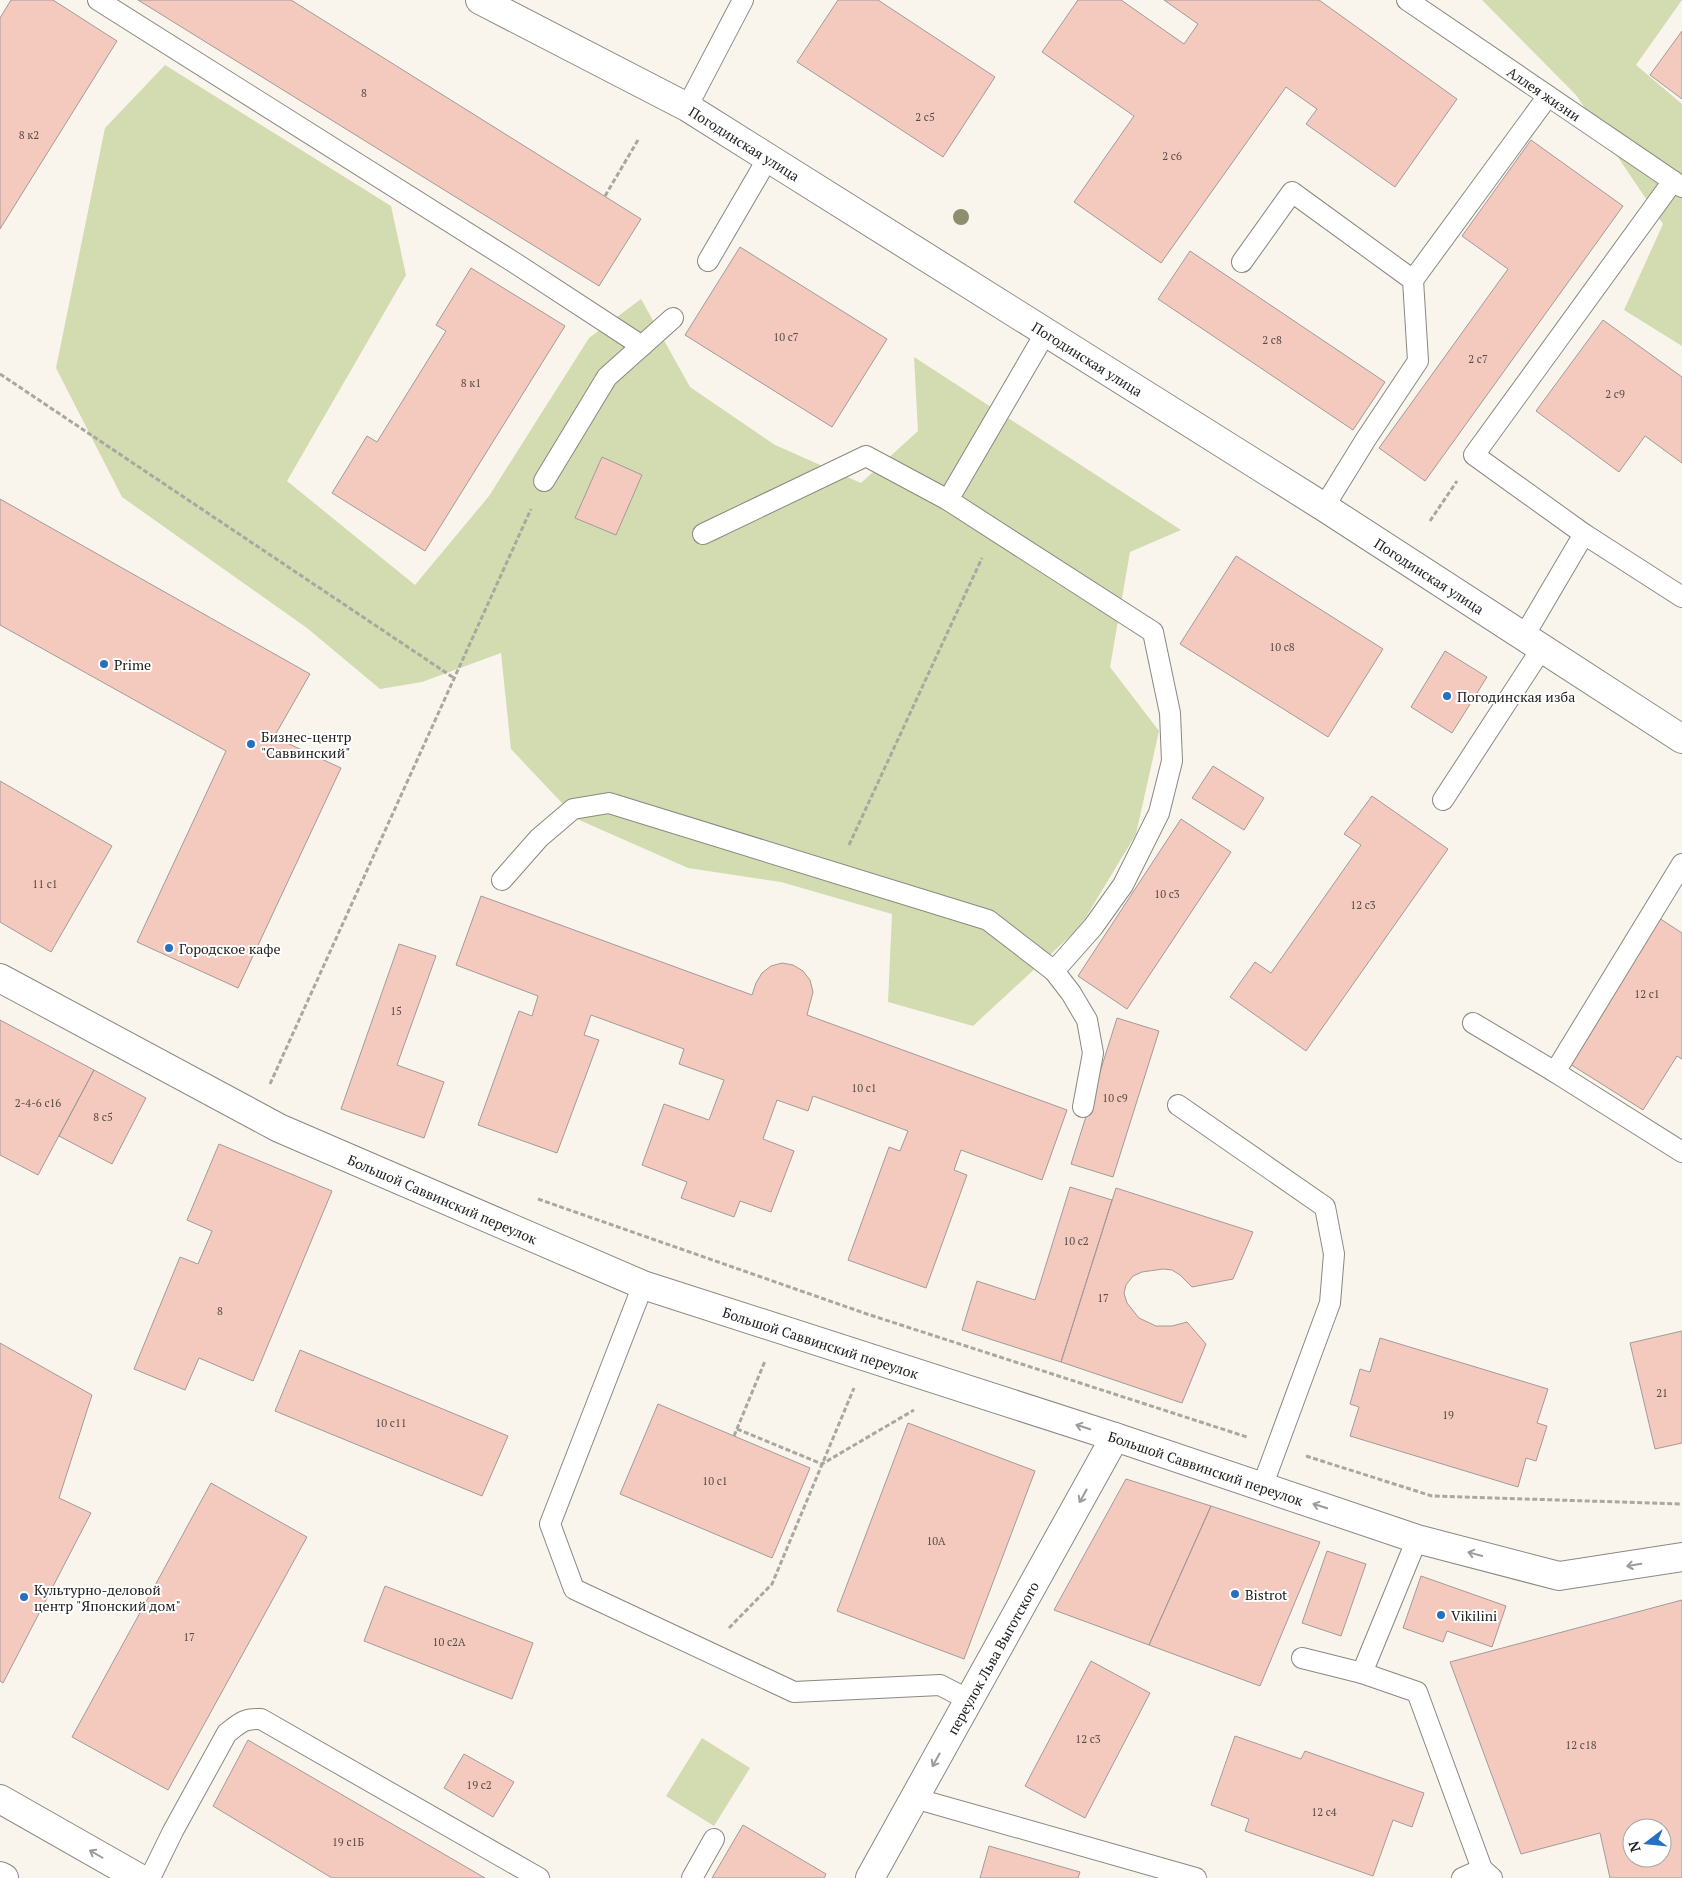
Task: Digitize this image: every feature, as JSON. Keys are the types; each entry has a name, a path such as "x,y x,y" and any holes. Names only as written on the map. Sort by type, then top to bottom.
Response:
{"street":[{"name":"Погодинская улица","path":"480,0 688,107 1324,507 1682,739"},
{"name":"Большой Саввинский переулок","path":"0,978 279,1128 643,1286 1115,1438 1417,1538 1559,1576 1682,1557"},
{"name":"переулок Льва Выготского","path":"870,1878 1115,1438"},
{"path":"0,1799 139,1878"},
{"path":"0,1876 4,1878"}],"lane":[{"path":"98,0 515,263 642,346"},
{"path":"688,107 744,0"},
{"name":"Аллея жизни","path":"1406,0 1678,184"},
{"path":"1324,507 1366,439 1418,362 1413,280 1548,96"},
{"path":"708,261 768,158"},
{"path":"1678,184 1474,455 1584,534 1682,598"},
{"path":"1242,262 1292,192 1413,280"},
{"path":"544,481 606,377 673,318"},
{"path":"948,500 1046,332"},
{"path":"703,534 866,456 948,500 1153,632 1170,713 1172,761 1159,813 1123,884 1093,927 1054,971"},
{"path":"1443,800 1533,642 1584,534"},
{"path":"502,880 539,838 573,809 609,803 988,920 1054,971 1071,993 1087,1020 1093,1053 1083,1107"},
{"path":"1555,1072 1682,864"},
{"path":"1473,1023 1682,1152"},
{"path":"1178,1105 1325,1207 1334,1254 1330,1304 1262,1487"},
{"path":"643,1286 550,1524 574,1589 794,1692 940,1685 969,1700"},
{"path":"1362,1673 1417,1538"},
{"path":"1302,1658 1362,1673 1417,1692 1487,1873 1462,1878"},
{"path":"150,1878 172,1831 228,1733 249,1718 261,1719 539,1878"},
{"path":"914,1798 1196,1878"},
{"path":"692,1878 714,1839"}],"path":[{"path":"605,196 638,140"},
{"path":"0,374 454,678"},
{"path":"1430,521 1474,455"},
{"path":"269,1084 544,481"},
{"path":"836,872 995,530"},
{"path":"532,1197 867,1314 1432,1496 1682,1504"},
{"path":"734,1436 767,1356"},
{"path":"707,1651 772,1584 855,1385"},
{"path":"822,1464 920,1407"},
{"path":"737,1428 822,1464"}],"green space":[{"path":"1482,0 1682,0 1636,65 1682,104 1682,346 1624,310 1663,224 1576,95"},
{"path":"165,65 391,206 406,275 287,481 415,585 489,496 589,338 641,299 690,387 775,445 861,483 918,431 914,357 1181,530 1130,552 1110,667 1159,731 1136,834 1080,927 973,1026 888,1002 892,914 781,882 688,868 577,819 511,749 501,653 422,682 380,689 307,628 122,497 56,368 105,128"},
{"path":"702,1738 750,1768 714,1826 666,1796"}],"building":[{"path":"11,0 53,0 117,41 0,229 0,18"},
{"path":"138,0 291,0 641,219 599,286"},
{"path":"838,0 878,0 995,77 943,157 797,62"},
{"path":"1078,0 1121,0 1184,44 1198,24 1164,0 1319,0 1457,99 1395,187 1306,124 1317,109 1286,87 1161,263 1074,202 1134,116 1042,52"},
{"path":"1682,31 1682,99 1650,75"},
{"path":"1531,140 1623,206 1425,481 1379,448 1508,269 1462,236"},
{"path":"740,247 887,339 832,427 685,335"},
{"path":"1190,251 1385,382 1353,430 1158,299"},
{"path":"471,268 565,326 425,551 332,493 367,436 377,442 446,331 436,325"},
{"path":"1603,320 1682,377 1682,463 1645,436 1619,472 1536,411"},
{"path":"602,457 642,475 616,535 575,518"},
{"name":"Бизнес-центр \"Саввинский\"","path":"0,499 310,674 274,737 341,768 238,988 137,942 226,751 0,625"},
{"path":"1236,556 1383,649 1328,737 1180,644"},
{"name":"Погодинская изба","path":"1445,651 1487,677 1452,733 1411,707"},
{"path":"1213,766 1264,798 1244,830 1192,798"},
{"path":"0,781 112,846 51,952 0,922"},
{"path":"1372,796 1448,849 1306,1051 1230,997 1255,962 1271,973 1361,845 1344,834"},
{"path":"1181,819 1231,852 1127,1009 1078,976"},
{"path":"481,896 752,995 762,973 771,966 782,963 793,965 803,971 810,980 813,992 807,1015 1067,1110 1042,1180 961,1150 954,1170 967,1175 926,1288 848,1260 889,1147 900,1151 908,1131 813,1096 808,1111 777,1100 763,1139 794,1151 771,1212 740,1201 734,1217 681,1198 687,1182 642,1165 664,1104 709,1120 724,1080 679,1064 684,1049 591,1015 584,1035 599,1040 557,1153 478,1125 519,1011 532,1016 538,996 456,965"},
{"path":"1659,918 1682,933 1682,1059 1677,1056 1643,1110 1570,1064"},
{"path":"399,944 436,956 397,1065 444,1082 424,1138 341,1109"},
{"path":"1117,1018 1159,1031 1113,1177 1071,1164"},
{"path":"0,1020 94,1070 38,1175 0,1155"},
{"path":"94,1070 146,1098 112,1164 59,1136"},
{"path":"219,1144 332,1191 253,1381 199,1358 185,1390 134,1369 180,1257 198,1264 212,1231 187,1220"},
{"path":"1070,1187 1112,1200 1061,1362 962,1330 977,1281 1035,1300"},
{"path":"1116,1188 1253,1232 1233,1279 1192,1287 1172,1270 1163,1269 1142,1272 1133,1276 1126,1285 1124,1293 1127,1303 1139,1318 1156,1326 1172,1326 1187,1322 1206,1344 1182,1403 1061,1362"},
{"path":"1682,1331 1682,1443 1655,1449 1630,1343"},
{"path":"1380,1338 1548,1389 1537,1423 1547,1426 1536,1461 1526,1458 1518,1487 1350,1436 1359,1407 1350,1404 1360,1369 1370,1372"},
{"name":"Культурно-деловой центр \"Японский дом\"","path":"0,1343 92,1395 59,1498 91,1513 3,1683 0,1681"},
{"path":"300,1350 508,1436 482,1496 275,1411"},
{"path":"658,1404 810,1468 772,1558 620,1494"},
{"path":"908,1423 1035,1471 964,1659 837,1611"},
{"path":"1126,1479 1211,1506 1149,1645 1054,1610"},
{"path":"211,1483 307,1537 168,1790 72,1737"},
{"name":"Bistrot","path":"1211,1506 1320,1542 1260,1686 1149,1645"},
{"path":"1327,1551 1366,1564 1341,1636 1302,1623"},
{"path":"1421,1576 1506,1606 1492,1647 1447,1631 1443,1642 1403,1628"},
{"path":"385,1586 533,1643 512,1699 364,1641"},
{"path":"1682,1600 1682,1878 1610,1878 1600,1833 1521,1854 1450,1662"},
{"path":"1091,1661 1150,1693 1085,1818 1025,1786"},
{"path":"1235,1736 1301,1759 1305,1751 1424,1793 1412,1827 1393,1820 1373,1876 1245,1831 1249,1819 1211,1805"},
{"path":"248,1740 485,1878 332,1878 213,1806"},
{"path":"464,1754 514,1782 493,1817 444,1788"},
{"path":"743,1825 826,1874 824,1878 712,1878"},
{"path":"989,1846 1080,1872 1078,1878 980,1878"}],"place":[{"name":"Prime","path":"104,664"},
{"name":"Погодинская изба","path":"1447,696"},
{"name":"Бизнес-центр \"Саввинский\"","path":"251,744"},
{"name":"Городское кафе","path":"169,948"},
{"name":"Bistrot","path":"1235,1594"},
{"name":"Культурно-деловой центр \"Японский дом\"","path":"24,1597"},
{"name":"Vikilini","path":"1441,1615"}]}
